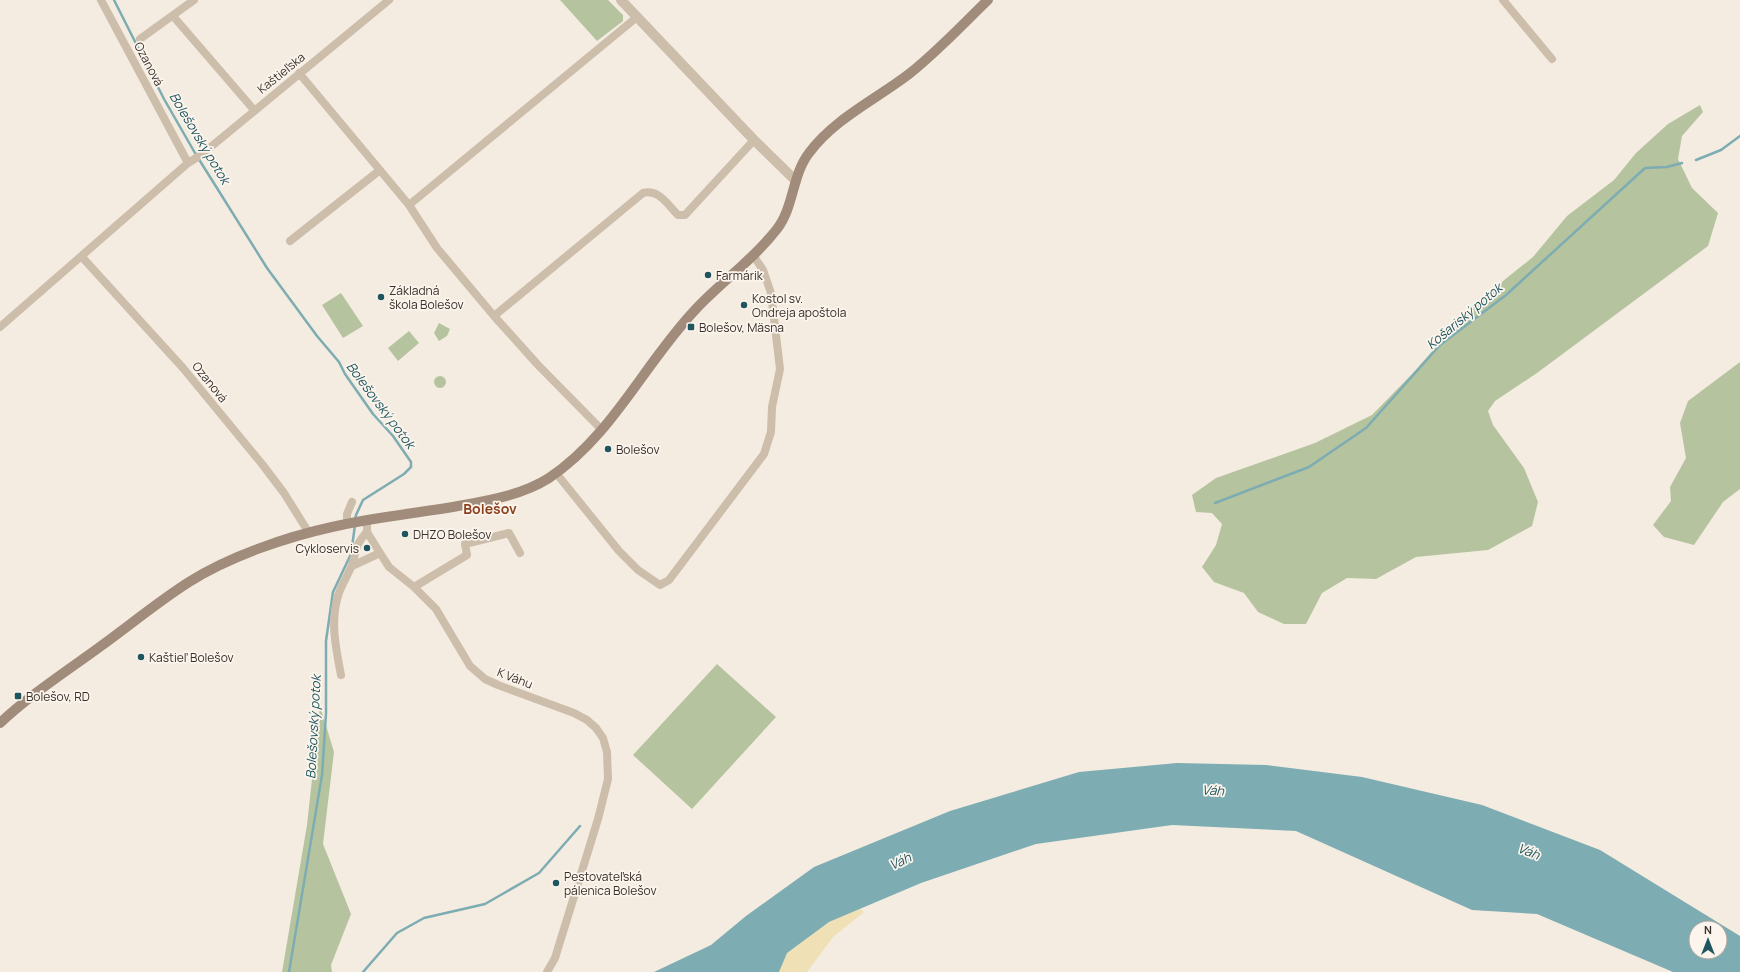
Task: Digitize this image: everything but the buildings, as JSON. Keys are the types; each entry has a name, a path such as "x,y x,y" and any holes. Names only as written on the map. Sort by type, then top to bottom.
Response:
{"main road":[{"path":"0,723 34,694 191,580 239,557 309,533 357,522 499,498 544,481 556,473 602,430 694,310 753,255 777,228 783,218 805,158 818,142 852,113 912,72 988,0"}],"street":[{"name":"Ozanová","path":"101,0 195,159"},
{"path":"140,39 194,0"},
{"name":"Kaštieľska","path":"195,159 389,0"},
{"path":"621,0 754,140 796,181"},
{"path":"1504,0 1552,59"},
{"path":"173,16 254,110"},
{"path":"409,205 637,17"},
{"path":"299,73 409,205 437,248 494,316 538,366 602,430"},
{"path":"494,316 643,192 650,191 657,193 678,215 685,215 754,140"},
{"path":"0,327 195,159"},
{"path":"290,241 380,170"},
{"path":"556,473 619,551 638,570 660,585 669,580 764,454 770,432 772,407 780,369 778,347 771,293 762,270 753,255"},
{"name":"Ozanová","path":"82,257 188,374 267,470 284,493 309,533"},
{"path":"341,675 334,634 336,605 342,585 352,566 359,541 367,532 347,514 352,502"},
{"name":"K Váhu","path":"367,532 389,566 414,587 441,616 470,666 485,679 498,685 574,713 596,728 603,738 608,767 608,779 597,821 555,958 547,972"},
{"path":"414,587 468,555 465,544 509,533 520,553"},
{"path":"352,566 380,554"}],"green space":[{"path":"560,0 608,0 623,15 623,21 597,41"},
{"path":"1700,105 1703,112 1682,136 1678,159 1692,188 1718,213 1708,246 1537,373 1495,401 1488,411 1493,425 1524,468 1538,502 1532,526 1488,550 1416,557 1376,579 1347,578 1322,593 1306,624 1284,624 1258,612 1244,593 1214,582 1202,567 1216,545 1222,524 1212,513 1196,512 1192,495 1216,478 1315,443 1372,415 1412,374 1472,306 1533,257 1567,216 1614,180 1636,153 1668,124"},
{"path":"341,293 363,326 343,338 322,305"},
{"path":"439,323 450,329 447,336 439,341 434,333"},
{"path":"409,331 419,343 398,361 388,348"},
{"path":"1740,362 1740,489 1723,502 1694,545 1664,537 1653,525 1671,501 1670,487 1686,458 1680,423 1688,401"},
{"path":"438,376 442,376 446,382 442,388 438,388 434,384 434,380"},
{"path":"717,664 776,717 692,809 633,755"},
{"path":"320,706 334,752 323,844 351,914 331,965 332,972 282,972 307,825"}],"sand":[{"path":"860,909 864,912 833,937 807,972 779,972 786,953 829,922"}],"water":[{"name":"Váh","path":"1177,763 1266,765 1362,777 1482,805 1600,850 1714,920 1688,920 1688,960 1728,960 1728,929 1740,936 1740,972 1673,972 1537,914 1472,910 1296,831 1172,825 1036,844 921,883 829,922 787,953 779,972 654,972 711,945 746,916 814,867 950,811 1079,772"}],"waterway":[{"name":"Bolešovský potok","path":"114,0 164,99 195,153 267,268 317,336 339,362 345,374 373,414 393,436 411,462 411,467 404,474 363,500 355,520"},
{"name":"Košariský potok","path":"1696,160 1721,150 1740,136"},
{"name":"Košariský potok","path":"1215,503 1309,467 1366,428 1440,345 1506,295 1645,168 1667,167 1682,163"},
{"name":"Bolešovský potok","path":"289,972 322,775 326,714 326,641 333,592 351,554 355,525"},
{"path":"363,972 397,933 424,918 485,904 539,873 580,826"}],"place":[{"name":"Farmárik","path":"708,275"},
{"name":"Základná škola Bolešov","path":"381,297"},
{"name":"Kostol sv. Ondreja apoštola","path":"744,305"},
{"name":"Bolešov, Mäsna","path":"691,327"},
{"name":"Bolešov","path":"608,449"},
{"name":"DHZO Bolešov","path":"405,534"},
{"name":"Cykloservis","path":"367,548"},
{"name":"Kaštieľ Bolešov","path":"141,657"},
{"name":"Bolešov, RD","path":"18,696"},
{"name":"Pestovateľská pálenica Bolešov","path":"556,883"}],"district":[{"name":"Bolešov","path":"490,508"}]}
